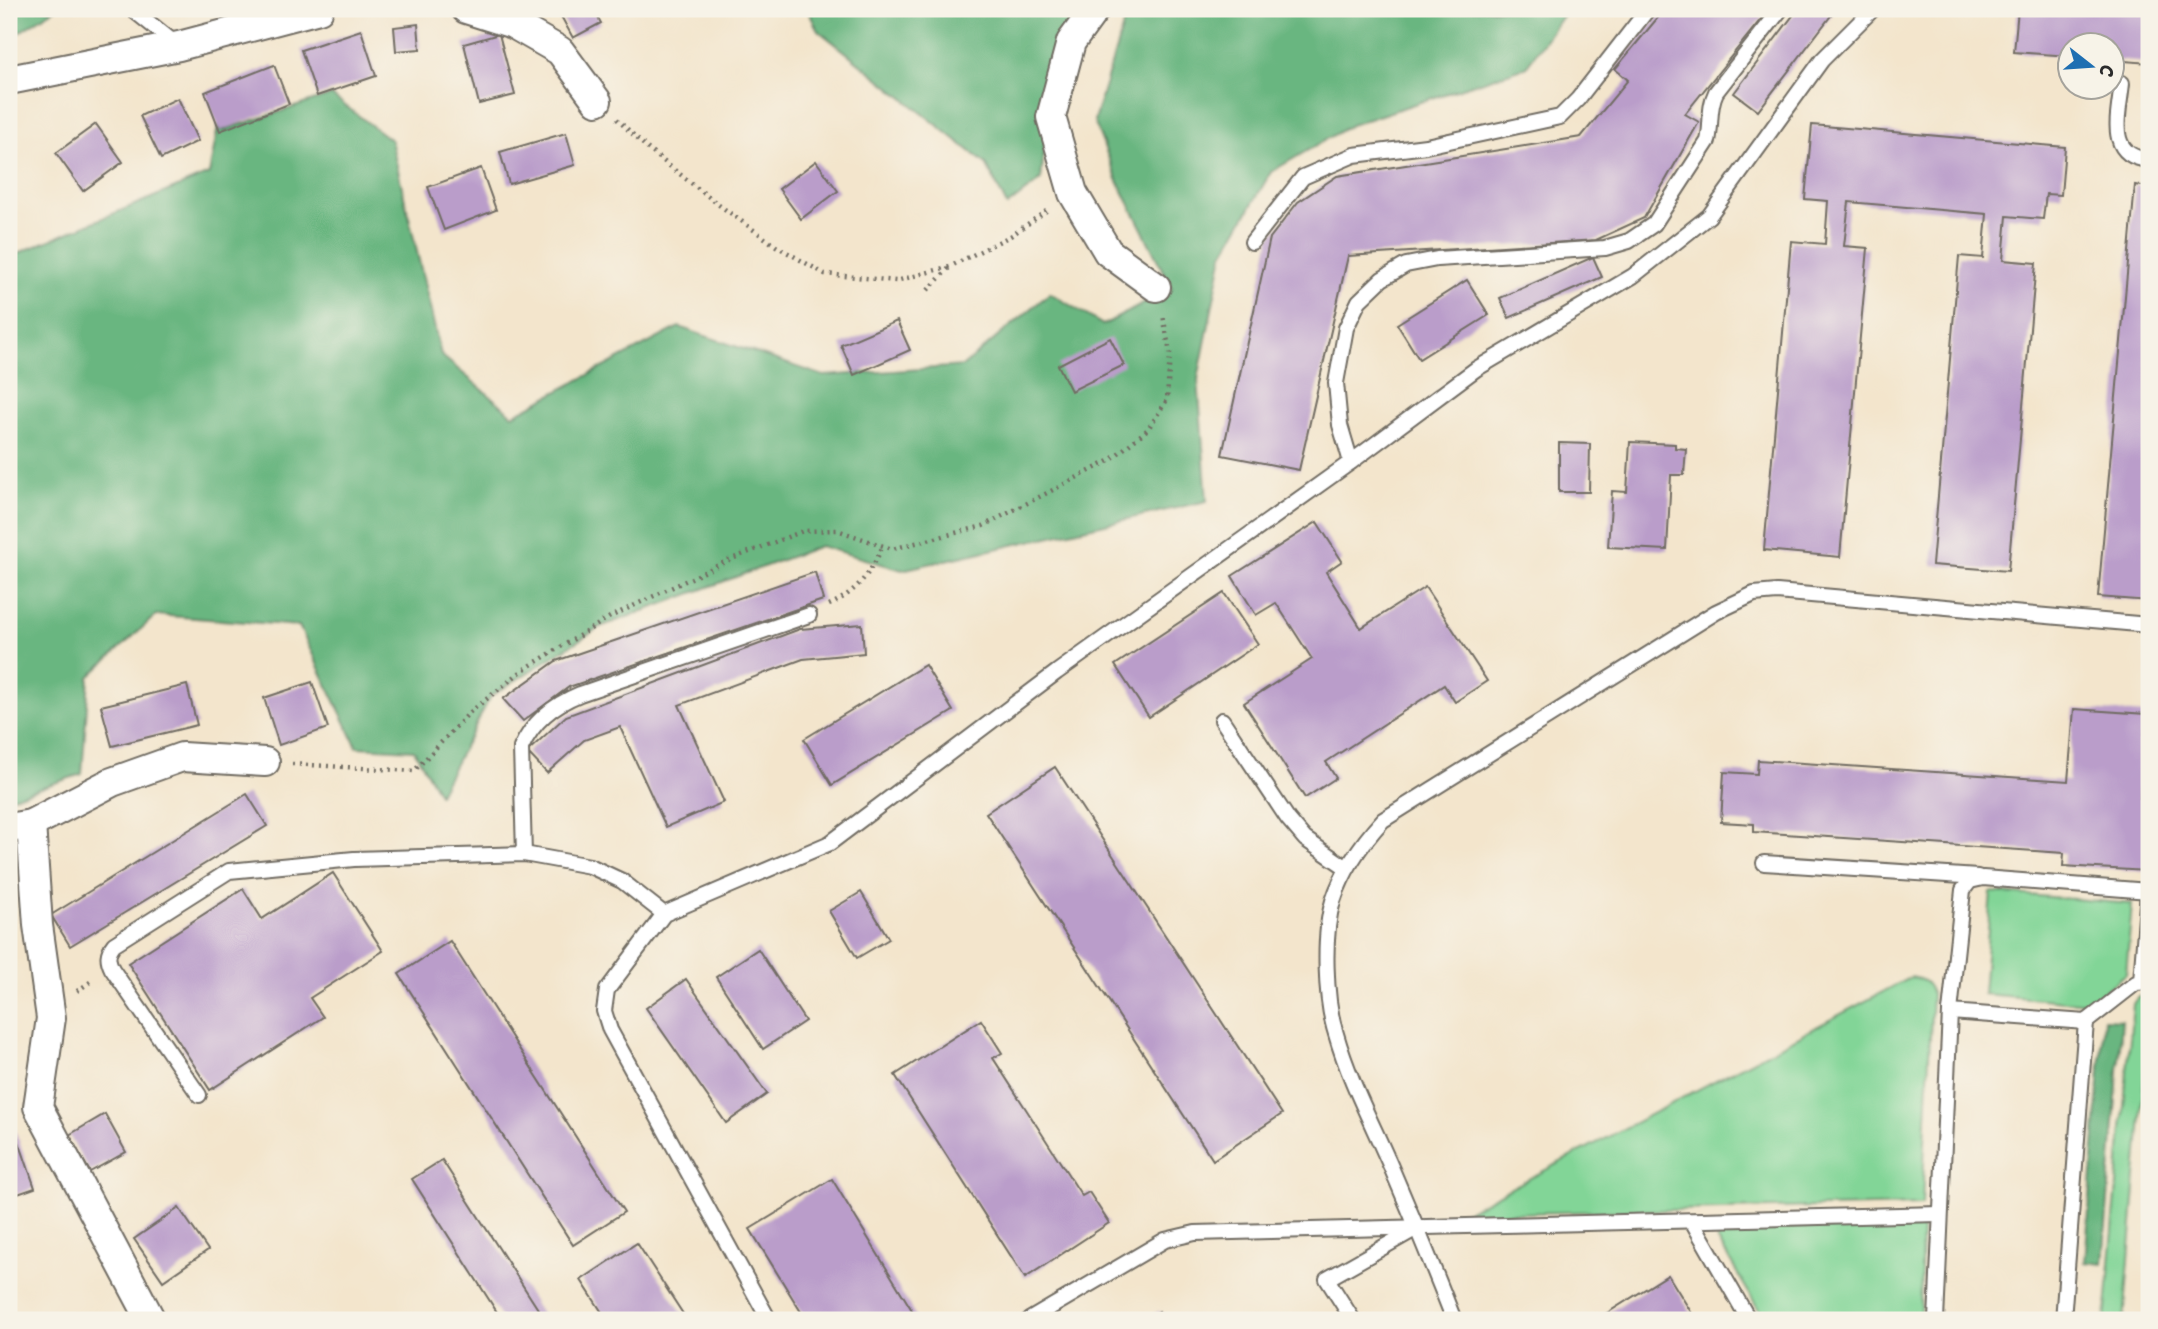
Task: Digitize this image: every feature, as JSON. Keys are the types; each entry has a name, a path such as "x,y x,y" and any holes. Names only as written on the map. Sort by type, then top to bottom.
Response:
{"street":[{"path":"9,80 179,46 319,9"},
{"path":"466,9 513,24 560,51 597,101"},
{"path":"1095,9 1071,42 1051,117 1073,193 1108,252 1156,287"},
{"path":"151,1320 38,1107 51,1018 20,826 112,782 182,757 265,762"}],"lane":[{"path":"132,9 179,46"},
{"path":"1252,242 1303,177 1354,155 1426,146 1560,117 1578,99 1648,9"},
{"path":"1351,462 1340,425 1336,383 1346,328 1359,300 1382,279 1406,265 1437,259 1605,248 1629,242 1654,224 1661,214 1708,141 1711,101 1716,92 1781,9"},
{"path":"769,1320 610,1030 604,1011 607,989 664,914 830,843 1057,672 1351,462 1476,369 1633,276 1709,216 1822,60 1873,9"},
{"path":"2120,102 2119,143 2125,152 2135,159 2149,160"},
{"path":"1454,1320 1418,1227 1350,1073 1335,1032 1328,991 1327,948 1333,903 1348,868 1364,842 1383,820 1716,612 1754,594 1777,592 2149,625"},
{"path":"524,854 521,748 528,733 551,709 580,694 808,615"},
{"path":"1222,720 1288,819 1305,839 1348,868"},
{"path":"199,1095 112,969 108,952 114,944 229,871 354,859 524,854 590,866 622,881 664,914"},
{"path":"1764,863 2148,891 2145,981 2129,988 2086,1022 1950,1012"},
{"path":"1936,1320 1950,1012 1963,890 1970,881 1983,878"},
{"path":"2063,1320 2086,1022"},
{"path":"1029,1320 1165,1240 1195,1233 1940,1214"},
{"path":"1692,1221 1749,1320"},
{"path":"1353,1320 1327,1279 1418,1227"}],"path":[{"path":"597,101 648,149 719,205 776,246 825,274 896,281 951,266 1012,235 1073,193"},
{"path":"928,290 951,266"},
{"path":"265,762 414,771 470,713 523,670 611,617 729,560 803,531 837,530 892,548 983,526 1109,461 1148,429 1167,400 1170,353 1156,287"},
{"path":"808,615 845,598 864,580 876,563 883,545"},
{"path":"50,1010 112,969"}],"green space":[{"path":"9,9 55,9 9,39"},
{"path":"807,9 1088,9 1052,75 1041,180 1007,206 986,164 818,30"},
{"path":"1128,9 1567,9 1526,67 1351,125 1271,172 1223,254 1198,379 1207,501 902,570 820,546 600,627 491,696 439,794 414,750 357,747 299,626 156,615 89,677 82,774 9,798 9,257 209,174 218,127 221,131 331,95 391,140 441,355 513,415 679,327 824,376 963,366 1050,293 1103,325 1172,289 1117,179 1094,121"},
{"path":"1991,892 2132,904 2126,974 2088,1003 1983,994"},
{"path":"1911,977 1924,982 1932,994 1922,1205 1462,1214"},
{"path":"2149,991 2149,1021 2124,1320 2105,1320 2133,1004 2137,998"},
{"path":"2104,1019 2122,1020 2103,1264 2085,1262"},
{"path":"1922,1224 1920,1320 1765,1320 1717,1239 1721,1230 1727,1228"}],"building":[{"path":"557,9 593,9 601,23 573,38"},
{"path":"1665,9 1769,9 1685,114 1699,122 1644,218 1596,240 1348,256 1299,470 1222,455 1270,238 1298,202 1337,176 1581,137 1628,80 1615,69"},
{"path":"1798,9 1836,9 1758,111 1734,93"},
{"path":"2018,9 2149,9 2149,63 2126,61 2126,32 2056,32 2056,55 2014,52"},
{"path":"418,24 420,49 396,51 394,27"},
{"path":"361,30 376,76 317,96 301,50"},
{"path":"499,34 515,95 479,104 464,44"},
{"path":"274,65 289,104 220,131 205,92"},
{"path":"178,98 198,141 161,159 140,116"},
{"path":"96,124 123,162 83,191 56,153"},
{"path":"1812,125 2065,147 2061,195 2046,194 2043,219 2007,216 2003,260 2036,263 2008,571 1932,565 1959,256 1983,258 1987,214 1849,202 1844,246 1868,248 1840,557 1764,550 1791,241 1825,244 1828,201 1805,199"},
{"path":"9,128 16,153 9,155"},
{"path":"566,133 575,165 509,184 500,152"},
{"path":"816,161 838,191 801,219 779,189"},
{"path":"481,168 496,210 444,230 428,187"},
{"path":"2135,185 2149,187 2149,601 2098,597"},
{"path":"1593,257 1602,277 1509,318 1500,298"},
{"path":"1467,280 1489,315 1419,359 1397,324"},
{"path":"897,321 910,350 854,375 841,345"},
{"path":"1110,338 1124,365 1071,391 1058,365"},
{"path":"1630,442 1675,444 1675,448 1686,449 1684,475 1671,475 1667,550 1608,547 1612,491 1627,492"},
{"path":"1559,443 1590,444 1589,492 1559,492"},
{"path":"1317,522 1342,561 1326,572 1361,628 1425,587 1487,681 1455,702 1444,685 1326,762 1336,778 1305,798 1244,703 1312,659 1276,603 1256,615 1232,576"},
{"path":"815,572 823,600 569,687 523,721 503,699 556,661"},
{"path":"1224,593 1258,644 1149,717 1115,665"},
{"path":"862,624 864,653 803,659 679,705 724,802 666,827 620,727 584,740 547,773 527,752 566,716 800,629"},
{"path":"925,665 953,711 832,785 804,739"},
{"path":"312,682 328,728 279,745 264,698"},
{"path":"187,685 197,725 112,746 101,706"},
{"path":"2074,709 2146,714 2140,798 2149,799 2147,871 2063,866 2064,853 1754,832 1754,824 1721,822 1724,772 1757,774 1758,760 2068,781"},
{"path":"1055,767 1282,1114 1213,1160 986,813"},
{"path":"247,794 267,826 70,946 51,915"},
{"path":"333,873 383,951 310,998 323,1017 210,1090 128,963 243,889 262,919"},
{"path":"861,892 889,939 857,958 829,911"},
{"path":"450,941 624,1212 573,1245 399,974"},
{"path":"758,949 805,1021 763,1049 716,977"},
{"path":"686,979 767,1094 726,1123 646,1008"},
{"path":"981,1020 1002,1053 993,1058 1082,1196 1089,1192 1109,1223 1025,1278 895,1075"},
{"path":"105,1114 126,1152 90,1172 69,1135"},
{"path":"14,1127 35,1188 9,1197 9,1128"},
{"path":"442,1160 545,1320 502,1320 412,1179"},
{"path":"832,1179 918,1320 806,1320 750,1229"},
{"path":"179,1208 208,1250 163,1281 134,1239"},
{"path":"637,1243 687,1320 607,1320 581,1280"},
{"path":"1668,1275 1696,1320 1596,1320"},
{"path":"1159,1311 1165,1320 1145,1320"}]}
